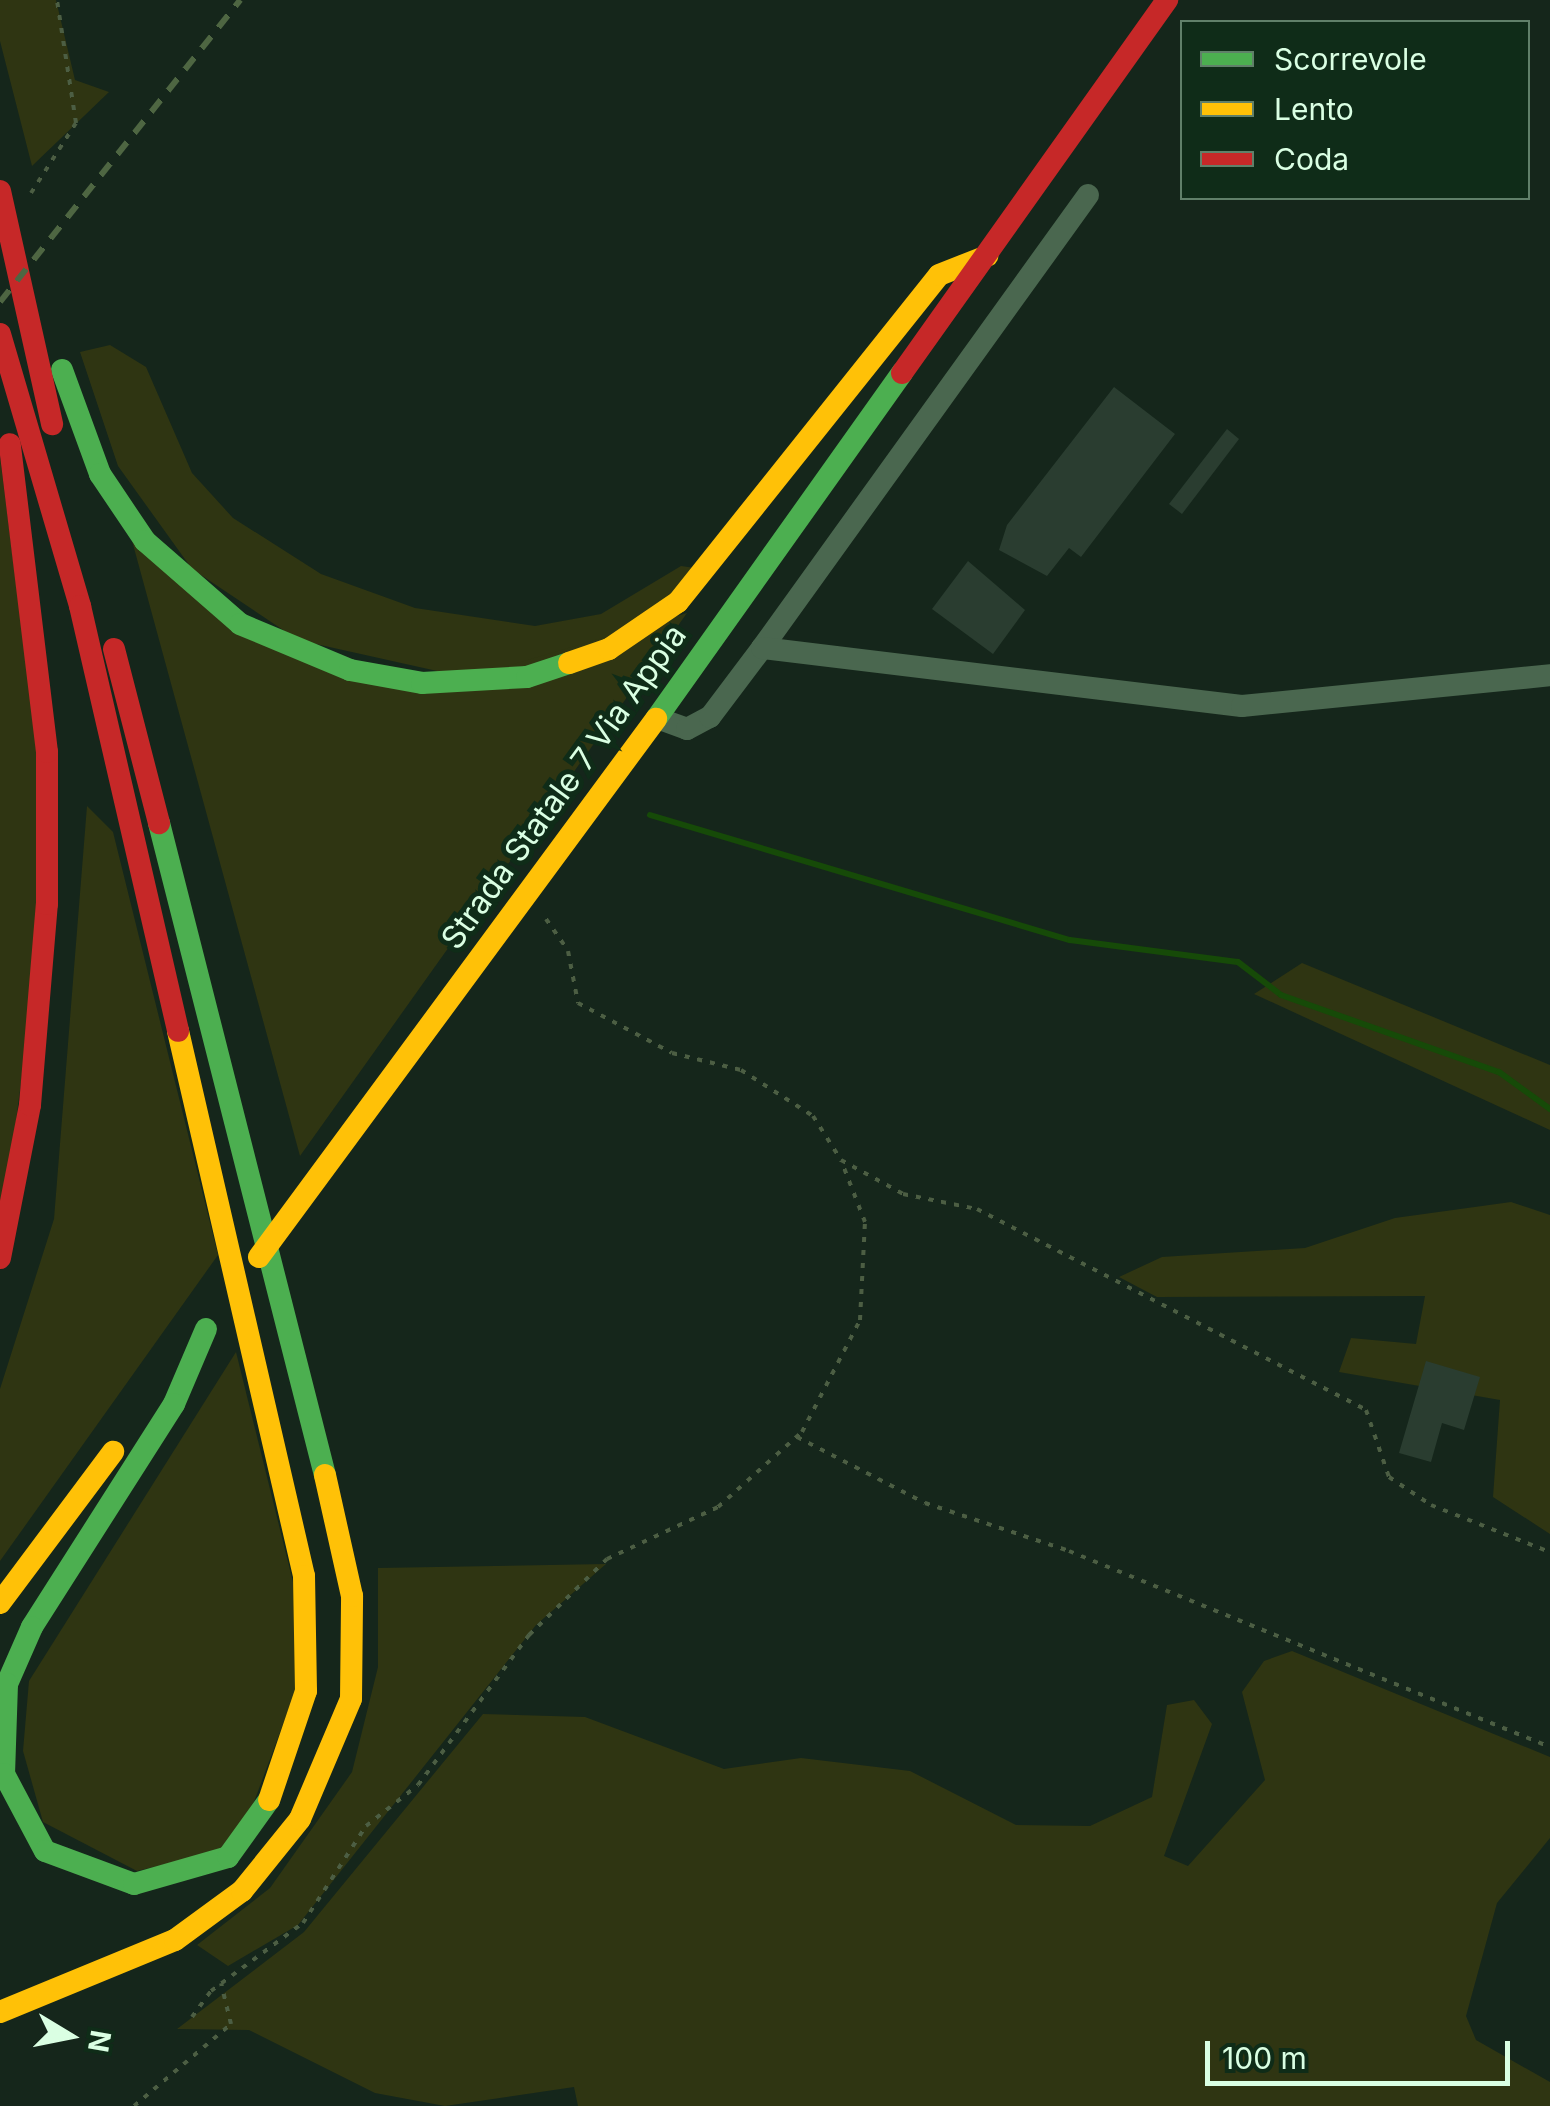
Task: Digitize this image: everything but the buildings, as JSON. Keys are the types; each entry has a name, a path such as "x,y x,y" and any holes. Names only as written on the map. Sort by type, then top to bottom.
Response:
{"highway":[{"name":"Strada Statale 7 Via Appia","path":"0,1603 657,718 1167,0"},
{"path":"0,167 68,392 100,474 146,541 240,624 350,670 422,683 526,676 609,649 678,602 939,275 987,256"},
{"path":"0,191 48,410 302,1374 352,1596 351,1700 332,1754 292,1830 242,1891 176,1940 0,2012"},
{"path":"0,334 21,447 46,752 47,904 30,1104 0,1258"},
{"path":"0,396 80,606 272,1417 310,1646 287,1766 251,1834 228,1857 164,1882 97,1877 45,1851 15,1799 4,1774 7,1684 32,1626 174,1404 206,1329"}],"street":[{"path":"657,718 687,730 710,716 1088,195"},
{"path":"762,648 1242,706 1550,674"}],"path":[{"path":"56,162 76,123 57,0"},
{"path":"192,2017 221,1984 303,1923 366,1826 418,1785 529,1635 607,1559 718,1507 797,1437 860,1320 864,1222 840,1160 813,1116 741,1070 672,1053 578,1003 568,951 522,899"},
{"path":"840,1160 903,1194 977,1210 1350,1401 1366,1410 1389,1477 1432,1505 1550,1552"},
{"path":"797,1437 925,1503 1222,1614 1550,1747"},
{"path":"134,2106 231,2024 221,1984"}],"green space":[{"path":"0,0 56,0 75,80 109,92 32,166 0,41"},
{"path":"110,345 146,367 192,473 233,518 321,574 415,608 535,626 601,614 681,566 709,570 606,649 473,679 298,640 192,569 118,466 80,352"},
{"path":"0,457 50,851 0,1249"},
{"path":"128,526 256,633 426,690 687,613 300,1156"},
{"path":"87,806 113,832 218,1255 0,1561 0,1389 54,1219"},
{"path":"1302,963 1550,1065 1550,1130 1254,994"},
{"path":"1511,1202 1550,1215 1550,1534 1493,1497 1500,1400 1339,1372 1351,1338 1416,1344 1425,1296 1157,1297 1119,1277 1162,1257 1305,1248 1395,1218"},
{"path":"236,1352 294,1586 302,1674 237,1847 137,1871 43,1822 23,1751 29,1681"},
{"path":"606,1564 536,1625 298,1925 228,1966 197,1945 270,1888 352,1772 378,1667 378,1568"},
{"path":"1292,1651 1550,1757 1550,1838 1497,1903 1466,2016 1476,2040 1550,2082 1550,2106 578,2106 574,2087 445,2106 375,2093 249,2030 177,2029 304,1932 483,1714 585,1717 724,1769 801,1758 910,1771 1016,1825 1090,1826 1152,1797 1167,1705 1194,1700 1212,1724 1164,1856 1188,1866 1265,1780 1242,1692 1264,1661"}],"waterway":[{"path":"650,815 1070,940 1238,962 1281,995 1499,1072 1550,1109"}],"railway":[{"path":"0,302 240,0"}],"traffic: fast":[{"path":"62,370 100,474 145,541 240,624 350,670 422,683 527,677 569,663"},
{"path":"656,719 902,373"},
{"path":"159,823 325,1475"},
{"path":"206,1329 174,1404 32,1627 7,1684 4,1774 45,1851 134,1884 228,1857 269,1800"}],"traffic: slow":[{"path":"569,663 609,649 678,602 939,275 987,256"},
{"path":"259,1257 656,719"},
{"path":"178,1031 304,1576 306,1691 269,1800"},
{"path":"0,1603 113,1452"},
{"path":"0,2012 175,1940 242,1891 300,1819 351,1699 352,1596 325,1475"}],"traffic: jam":[{"path":"902,373 1167,0"},
{"path":"0,191 52,424"},
{"path":"0,334 80,606 178,1031"},
{"path":"0,1258 30,1105 47,904 47,752 10,444"},
{"path":"114,649 159,823"}]}
